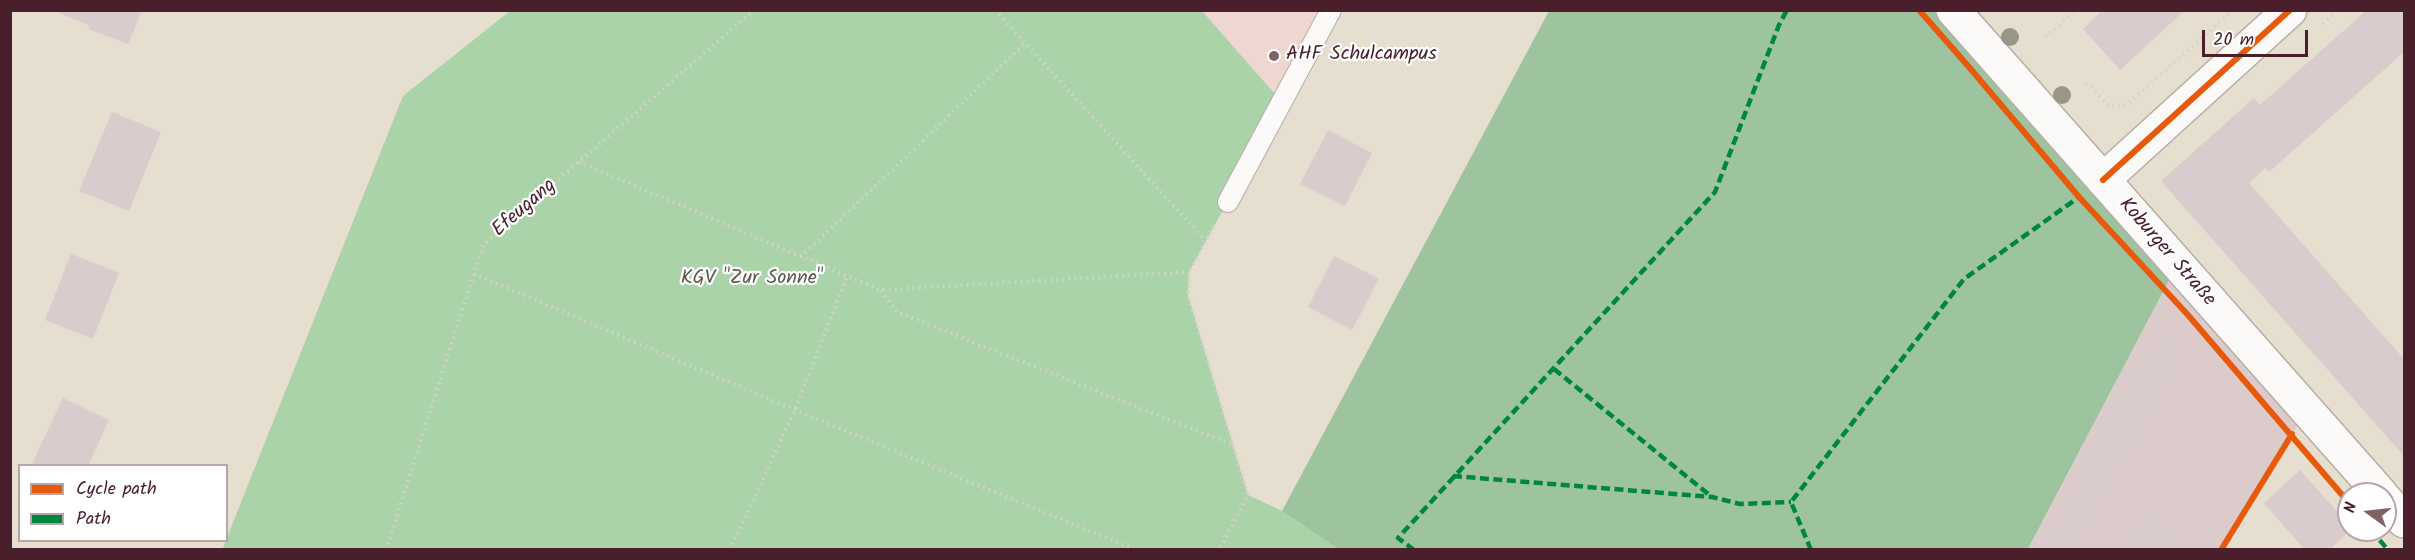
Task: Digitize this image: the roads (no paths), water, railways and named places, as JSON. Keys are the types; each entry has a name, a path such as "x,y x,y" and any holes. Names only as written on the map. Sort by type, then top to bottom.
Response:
{"main road":[{"name":"Koburger Straße","path":"1953,10 2370,482"},
{"path":"2103,180 2289,10"}],"lane":[{"path":"1228,202 1331,10"}],"place":[{"name":"AHF Schulcampus","path":"1274,56"}],"park label":[{"name":"KGV \"Zur Sonne\"","path":"752,280"}]}
